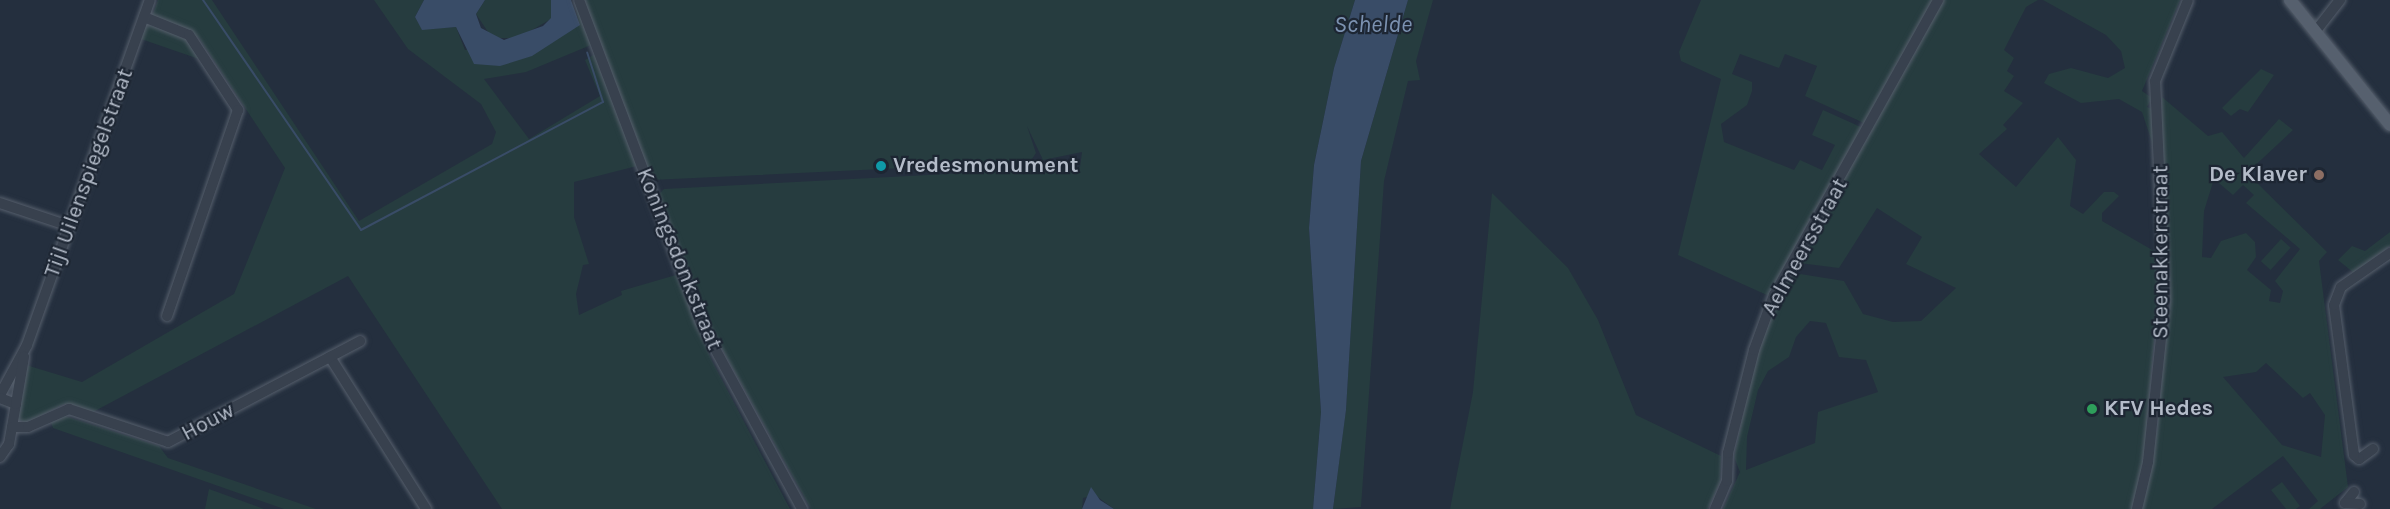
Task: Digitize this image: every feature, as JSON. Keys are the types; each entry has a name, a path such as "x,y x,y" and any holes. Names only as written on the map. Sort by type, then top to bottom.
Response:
{"main road":[{"path":"2290,0 2390,125"}],"street":[{"name":"Tijl Uilenspiegelstraat","path":"16,404 0,397 27,345 150,0"},
{"name":"Koningsdonkstraat","path":"579,0 700,321 802,509"},
{"name":"Aelmeersstraat","path":"1715,509 1727,481 1728,453 1754,350 1774,296 1938,0"},
{"name":"Steenakkerstraat","path":"2137,509 2148,462 2165,300 2155,81 2188,0"},
{"path":"2315,32 2340,0"},
{"path":"144,17 189,34 238,110 168,316"},
{"path":"0,202 69,226"},
{"path":"2373,450 2360,459 2354,454 2334,305 2341,287 2390,253"},
{"name":"Houw","path":"12,427 28,427 69,409 168,442 360,341"},
{"name":"Tijl Uilenspiegelstraat","path":"0,457 12,427 27,345"},
{"path":"330,357 426,509"},
{"path":"2353,490 2361,506"}],"green space":[{"path":"158,0 212,0 359,221 492,144 496,132 481,104 408,49 374,0 424,0 415,17 422,29 456,27 465,50 579,25 575,0 591,45 526,72 484,79 529,139 600,96 585,60 595,54 637,166 574,182 574,217 589,264 583,265 576,294 579,315 622,295 621,291 676,275 711,359 790,509 502,509 348,276 93,412 64,404 26,423 18,419 26,365 82,382 234,294 285,168 199,38 152,16"},
{"path":"485,0 551,0 551,19 518,38 492,38 476,14"},
{"path":"583,0 1355,0 1334,68 1314,165 1309,228 1321,412 1313,509 1114,509 1095,495 1083,498 1082,509 811,509 713,333 659,194 664,189 1080,167 1082,152 1043,160 1027,126 1036,153 1030,162 651,180"},
{"path":"1408,0 1433,0 1416,61 1420,80 1408,81 1384,181 1361,507 1333,509 1346,409 1361,161"},
{"path":"1701,0 2038,0 2026,7 2004,50 2014,58 2007,71 2014,76 2004,91 2023,103 2003,125 2007,129 1979,154 2016,187 2058,137 2076,160 2070,206 2083,214 2104,192 2114,192 2119,196 2102,213 2102,221 2161,255 2143,473 2133,509 1723,509 1740,472 1734,457 1769,296 1678,255 1721,79 1681,61 1679,52","holes":["1740,54 1779,68 1785,54 1817,66 1805,96 1864,123 1863,128 1823,110 1812,135 1835,145 1822,170 1800,160 1794,170 1724,142 1721,124 1747,105 1752,91 1752,82 1732,74","1877,208 1922,237 1906,264 1956,288 1921,321 1893,322 1863,314 1844,281 1794,273 1799,263 1839,268","1810,321 1826,323 1839,357 1866,360 1878,392 1818,412 1815,443 1746,470 1747,437 1758,390 1768,371 1789,357 1796,337"]},
{"path":"2043,0 2180,0 2142,91 2152,98 2147,107 2162,113 2162,97 2208,136 2222,132 2244,158 2279,119 2293,130 2247,173 2327,252 2319,261 2348,487 2320,509 2309,509 2318,501 2283,456 2212,509 2140,509 2157,431 2169,303 2162,139 2153,145 2142,112 2119,99 2081,103 2044,83 2049,74 2071,68 2108,78 2125,68 2121,51 2106,35","holes":["2214,179 2233,195 2243,185 2254,195 2246,203 2300,249 2275,281 2283,291 2280,303 2269,301 2271,290 2247,270 2256,257 2255,242 2246,233 2221,241 2211,258 2202,257 2204,211","2266,363 2303,398 2310,393 2325,415 2321,457 2282,445 2223,377 2256,372"]},
{"path":"146,24 187,38 199,59 141,39"},
{"path":"2261,69 2274,75 2248,112 2240,109 2231,116 2222,108"},
{"path":"1492,193 1568,268 1598,320 1636,415 1721,456 1720,482 1708,509 1450,509 1473,392"},
{"path":"2390,232 2390,246 2354,273 2338,260 2352,246 2365,251"},
{"path":"2281,239 2291,248 2271,270 2261,261"},
{"path":"65,416 159,446 168,458 316,509 284,509 53,428 51,422"},
{"path":"2282,482 2300,506 2296,509 2286,509 2271,490"},
{"path":"209,489 264,509 205,509"}],"water":[{"path":"424,0 485,0 476,14 481,28 504,40 543,26 551,18 551,0 571,0 580,25 532,56 500,66 474,64 456,27 422,30 415,17"},
{"name":"Schelde","path":"1355,0 1408,0 1361,161 1346,410 1333,509 1313,509 1321,412 1309,228 1314,165 1334,68"},
{"path":"1091,487 1100,500 1114,509 1082,509"}],"waterway":[{"path":"203,0 361,230 603,102 587,52"}],"place":[{"name":"Vredesmonument","path":"881,166"},
{"name":"De Klaver","path":"2319,175"},
{"name":"KFV Hedes","path":"2092,409"}]}
